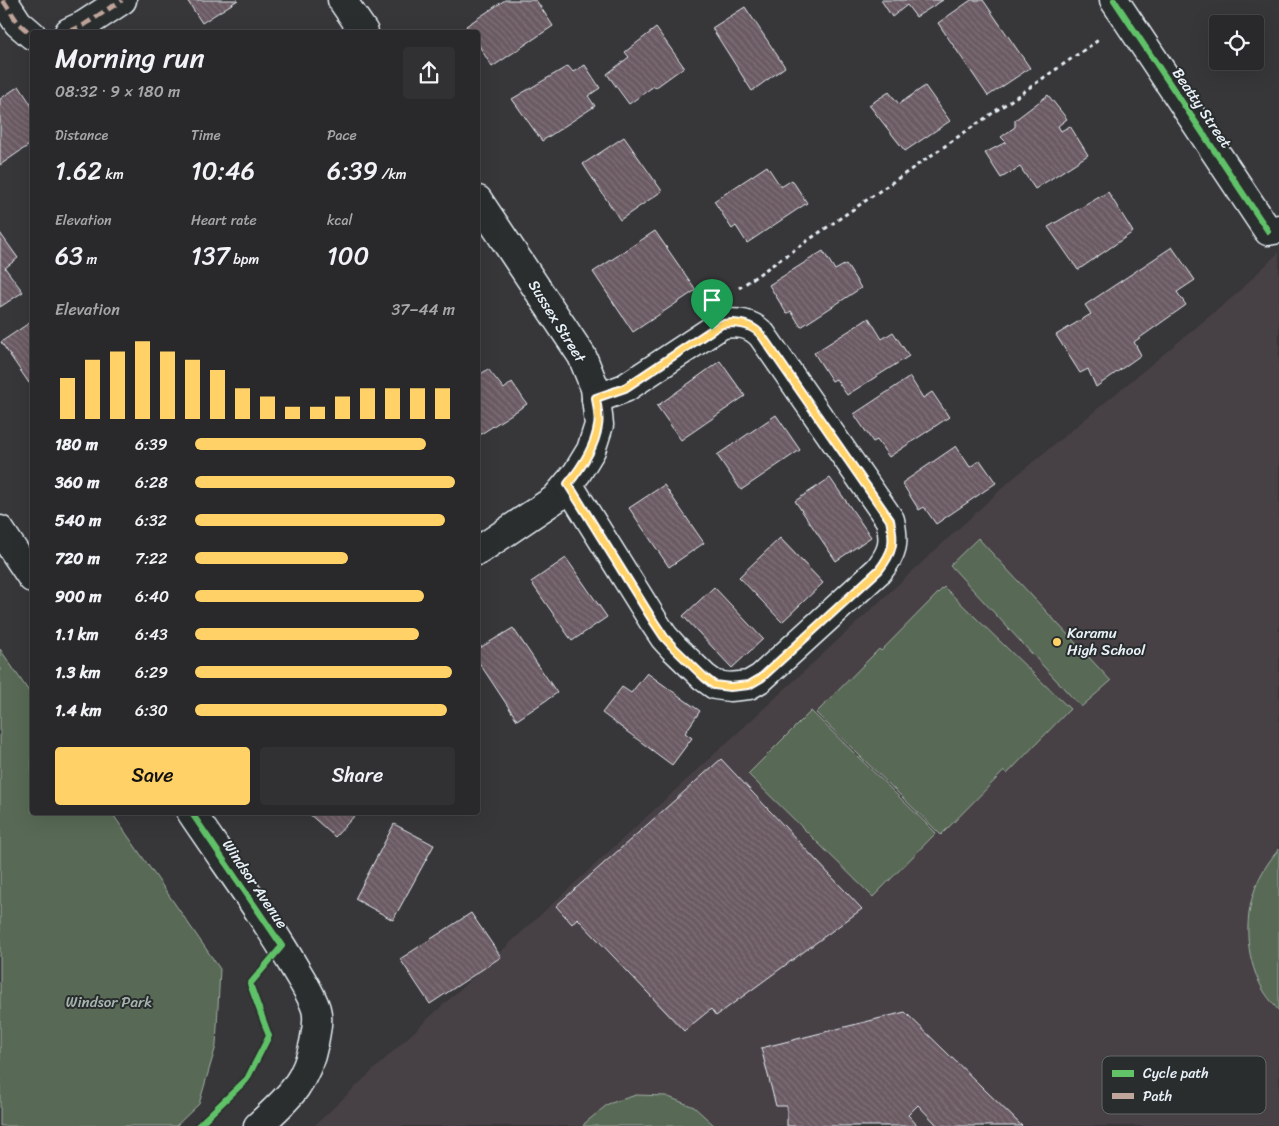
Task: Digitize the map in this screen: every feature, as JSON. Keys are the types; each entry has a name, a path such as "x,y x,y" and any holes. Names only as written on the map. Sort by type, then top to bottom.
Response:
{"street":[{"path":"3,0 18,23 30,33"},
{"path":"73,30 122,0"},
{"path":"342,0 363,30"},
{"name":"Beatty Street","path":"1121,10 1274,230"},
{"name":"Sussex Street","path":"480,203 582,356 595,388 599,425 591,450 577,473 555,499 480,550"},
{"path":"568,484 664,637 714,685 730,687 749,685 761,678 879,570 889,558 893,534 890,520 762,336 748,324 722,324 625,388 596,398"},
{"path":"0,530 30,575"},
{"name":"Windsor Avenue","path":"193,815 282,946 306,987 316,1009 316,1032 312,1054 303,1077 288,1099 258,1126"}],"path":[{"path":"738,289 1121,10"}],"shaded area":[{"name":"Karamu High School","path":"1279,252 1279,1126 314,1126 1011,480 1234,296"}],"green space":[{"path":"978,538 1111,681 1081,707 950,565"},
{"path":"944,587 1070,709 1007,774 1004,771 941,835 816,713"},
{"name":"Windsor Park","path":"0,649 30,693 30,815 113,815 220,969 216,1046 199,1104 176,1126 0,1126"},
{"path":"811,711 936,833 873,897 748,774"},
{"path":"1279,849 1279,1011 1265,993 1254,968 1248,942 1248,928 1251,902 1257,883"},
{"path":"636,1095 666,1096 694,1107 715,1126 583,1126 608,1104"}],"building":[{"path":"187,0 238,0 202,23"},
{"path":"505,0 536,0 553,26 492,67 480,47 480,30 469,30 466,26"},
{"path":"881,0 943,0 916,17 907,5 892,17"},
{"path":"971,0 983,0 1030,68 988,96 938,23"},
{"path":"745,7 785,67 752,91 712,28"},
{"path":"656,28 684,67 629,104 607,74 629,57 625,52"},
{"path":"585,65 600,88 588,96 595,106 542,141 512,99 568,66 573,72"},
{"path":"19,86 30,103 30,144 0,165 0,99"},
{"path":"925,86 950,121 905,151 869,105 889,92 899,104"},
{"path":"1048,95 1067,119 1058,126 1061,131 1070,126 1088,155 1035,189 1020,167 1001,178 985,153 1006,142 1001,137 1015,127 1015,120"},
{"path":"624,137 662,191 620,220 583,164"},
{"path":"767,166 781,187 792,180 807,203 747,243 736,226 732,229 714,201"},
{"path":"1108,192 1133,232 1078,270 1048,227"},
{"path":"655,231 696,290 633,332 593,272"},
{"path":"0,233 18,258 5,268 23,292 0,307"},
{"path":"1172,247 1195,280 1177,292 1186,305 1134,342 1141,355 1096,387 1088,369 1080,373 1056,335 1091,314 1085,305"},
{"path":"823,251 835,270 846,264 861,288 801,327 791,311 787,314 769,285"},
{"path":"869,318 882,339 893,332 909,356 847,395 836,379 832,381 814,353"},
{"path":"30,322 30,382 29,383 1,342"},
{"path":"720,361 745,396 681,440 657,406"},
{"path":"488,369 504,389 512,382 527,404 480,435 480,375"},
{"path":"910,377 923,398 932,392 949,417 889,457 877,440 873,442 854,414"},
{"path":"776,415 800,450 741,490 717,455"},
{"path":"956,446 970,467 980,460 996,483 936,524 924,507 919,510 902,483"},
{"path":"830,478 871,537 836,561 795,501"},
{"path":"664,485 704,543 669,567 629,508"},
{"path":"780,538 823,583 782,622 739,577"},
{"path":"566,558 607,617 572,641 531,582"},
{"path":"714,587 763,639 732,668 683,616"},
{"path":"513,628 557,693 517,720 480,664 480,648"},
{"path":"647,673 700,711 685,733 692,738 672,765 602,713 622,687 631,693"},
{"path":"721,759 862,909 716,1016 711,1009 684,1031 577,918 572,924 556,906"},
{"path":"310,815 355,815 335,837"},
{"path":"394,824 434,845 393,920 355,899"},
{"path":"471,913 501,957 430,1004 400,959"},
{"path":"905,1012 1022,1126 938,1126 918,1105 908,1115 918,1126 787,1126 787,1106 776,1106 761,1048"}],"marked path":[{"path":"3,0 18,23 30,33"},
{"path":"73,30 122,0"}],"cycle path":[{"path":"1114,0 1268,231"},
{"path":"568,484 664,637 704,677 715,685 730,687 749,685 761,678 879,570 892,547 890,520 762,335 753,328 739,323 722,324 625,388 596,399"},
{"path":"193,815 282,946 250,984 269,1036 247,1079 198,1126"}],"place":[{"name":"Karamu High School","path":"1057,642"}],"route":[{"path":"733,323 748,324 757,330 890,520 893,534 889,558 879,570 761,678 749,685 730,687 714,685 664,637 568,484 591,450 599,425 596,398 625,388 712,330 722,324 733,323"}]}
